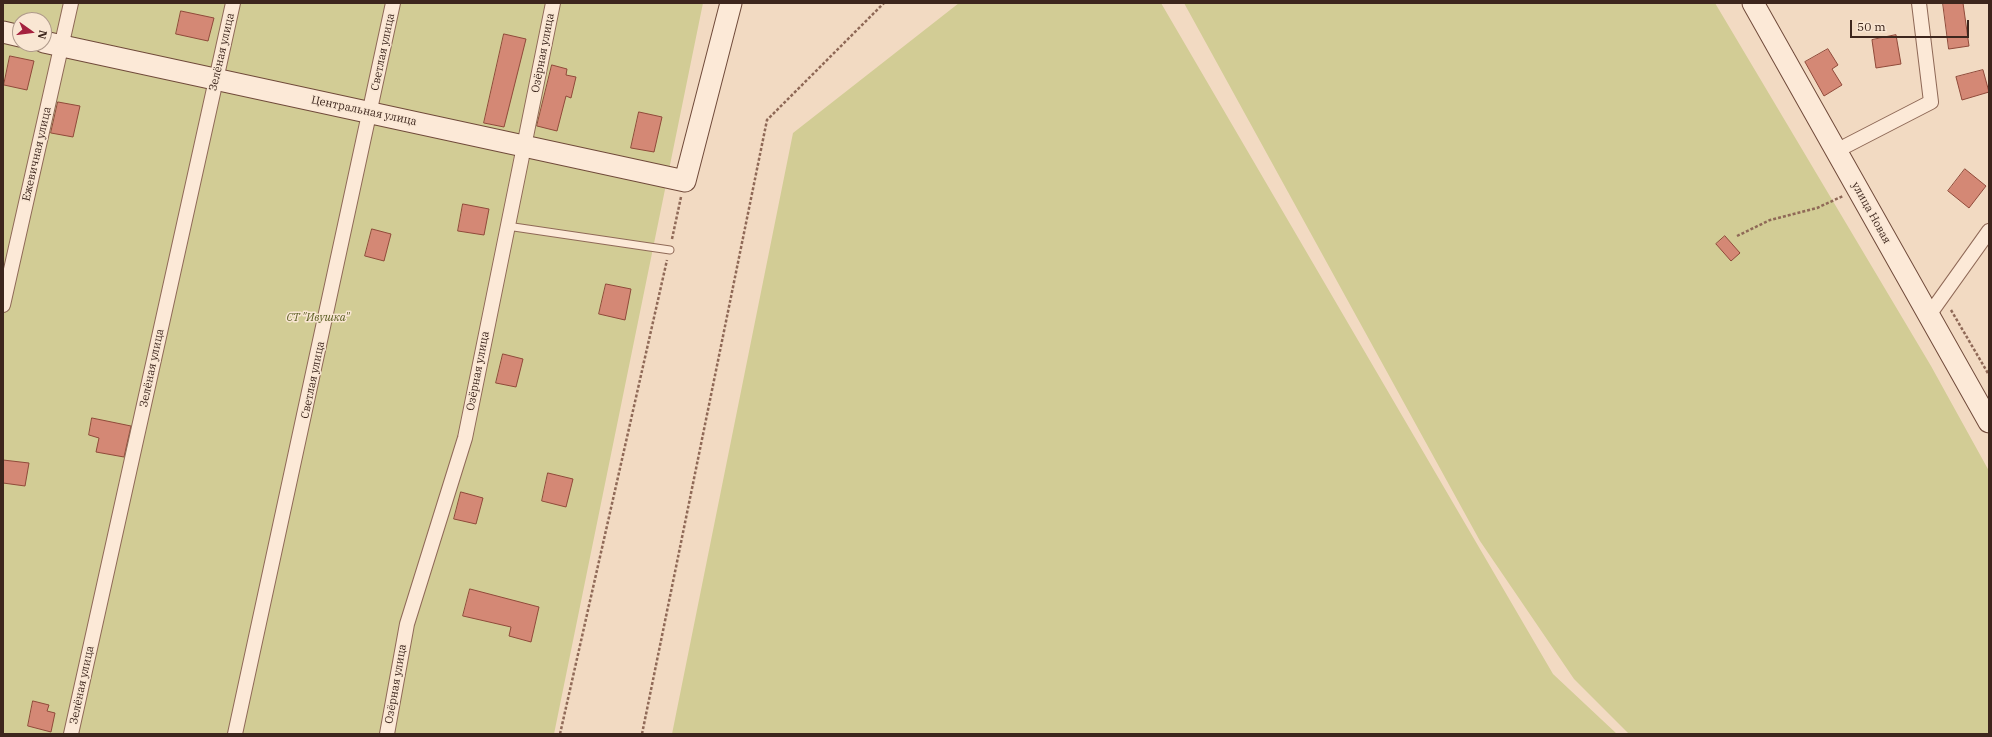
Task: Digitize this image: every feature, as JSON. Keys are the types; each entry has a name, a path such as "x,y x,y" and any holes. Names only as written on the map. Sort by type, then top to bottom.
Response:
{"street":[{"name":"Ежевичная улица","path":"3,305 53,44 71,3"},
{"name":"Зелёная улица","path":"71,734 233,3"},
{"name":"Светлая улица","path":"236,734 371,113 393,3"},
{"name":"Озёрная улица","path":"387,734 407,624 465,438 553,3"},
{"path":"685,181 722,32 731,3"},
{"path":"722,32 746,3"},
{"name":"улица Новая","path":"1753,3 1989,422"},
{"path":"1836,151 1931,102 1918,3"},
{"name":"Центральная улица","path":"53,44 525,145 685,181"},
{"path":"1928,315 1989,231"}],"lane":[{"path":"507,226 670,250"}],"path":[{"path":"642,734 767,120 884,3"},
{"path":"560,734 685,181"},
{"path":"1736,236 1770,220 1818,208 1857,188"},
{"path":"1942,296 1989,375"}],"green space":[{"name":"СТ \"Ивушка\"","path":"3,3 703,3 554,734 3,734"},
{"path":"959,3 1161,3 1553,674 1617,734 672,734 793,133"},
{"path":"1184,3 1715,3 1931,366 1989,471 1989,734 1629,734 1574,679 1480,541"}],"building":[{"path":"1943,3 1963,3 1969,46 1949,49"},
{"path":"181,11 214,18 208,41 176,34"},
{"path":"504,34 526,39 504,127 484,123"},
{"path":"1896,35 1901,64 1876,68 1872,40"},
{"path":"1828,49 1838,65 1832,69 1842,85 1824,96 1805,62"},
{"path":"10,56 34,61 27,90 4,85"},
{"path":"552,65 567,69 566,75 576,77 571,98 566,96 557,131 537,126"},
{"path":"1983,70 1989,92 1962,100 1956,77"},
{"path":"58,102 80,106 73,137 51,133"},
{"path":"639,112 662,117 654,152 631,148"},
{"path":"1965,169 1986,186 1969,208 1948,191"},
{"path":"463,204 489,209 484,235 458,231"},
{"path":"372,229 391,234 384,261 365,256"},
{"path":"1725,236 1740,253 1731,261 1716,244"},
{"path":"606,284 631,289 625,320 599,314"},
{"path":"503,354 523,359 516,387 496,383"},
{"path":"92,418 131,426 124,457 96,452 99,438 89,435"},
{"path":"3,460 29,463 25,486 3,483"},
{"path":"548,473 573,479 566,507 542,501"},
{"path":"461,492 483,498 476,524 454,519"},
{"path":"470,589 539,607 531,642 509,636 511,627 463,616"},
{"path":"33,701 49,705 47,711 55,713 51,732 28,726"}]}
